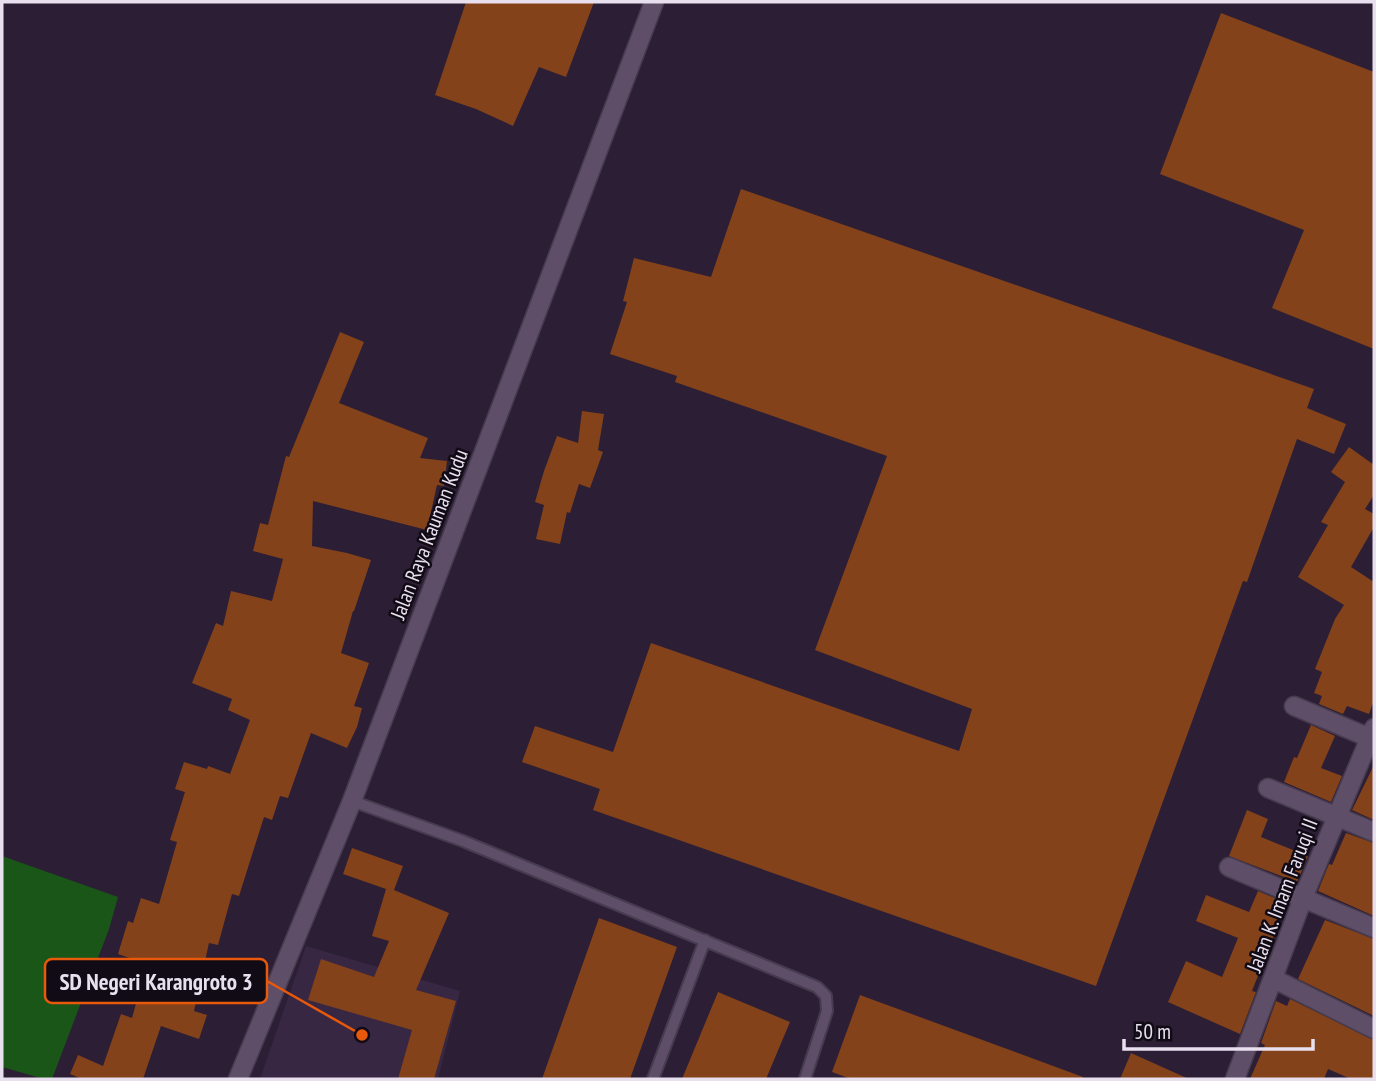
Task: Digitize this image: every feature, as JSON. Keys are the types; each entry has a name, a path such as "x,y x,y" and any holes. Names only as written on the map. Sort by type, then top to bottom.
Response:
{"street":[{"name":"Jalan Raya Kauman Kudu","path":"238,1079 352,801 654,2"},
{"path":"1294,706 1372,733"},
{"name":"Jalan K. Imam Faruqi II","path":"1235,1079 1303,898 1372,733"},
{"path":"1268,788 1374,832"},
{"path":"1228,867 1374,928"},
{"path":"1274,979 1374,1029"}],"lane":[{"path":"352,801 463,841 823,991 827,1011 805,1079"},
{"path":"653,1079 705,940"}],"shaded area":[{"path":"306,946 460,991 438,1079 260,1079"}],"green space":[{"path":"2,856 118,897 109,929 52,1079 2,1067"}],"building":[{"path":"466,2 594,2 566,77 539,67 513,126 476,109 435,95"},
{"path":"1221,13 1374,72 1374,349 1272,308 1304,230 1160,174"},
{"path":"741,189 1314,389 1307,408 1346,424 1334,454 1297,439 1247,582 1243,581 1096,986 593,810 600,789 522,762 535,726 613,752 651,643 959,751 972,709 815,650 887,456 675,382 677,376 610,354 627,302 623,301 634,258 711,277"},
{"path":"340,332 364,342 339,403 428,438 420,458 447,461 444,486 437,485 427,530 313,501 312,546 371,560 341,653 369,663 354,706 362,708 357,727 347,748 311,733 288,798 280,796 272,820 264,817 239,896 232,894 218,945 209,943 194,1011 207,1015 199,1039 161,1026 143,1079 82,1079 70,1074 78,1055 103,1066 121,1014 132,1018 147,964 118,954 128,921 133,923 141,898 159,904 177,842 170,840 185,792 175,789 184,762 207,769 208,766 230,774 250,720 228,710 232,699 192,683 216,623 223,626 231,591 272,601 283,559 253,551 260,523 268,525 286,456 289,457"},
{"path":"582,411 604,414 598,450 603,452 590,488 579,484 570,513 567,512 560,544 536,539 544,505 535,502 544,471 557,436 578,443"},
{"path":"1349,447 1374,465 1374,495 1365,509 1374,514 1374,527 1351,567 1374,582 1374,700 1369,714 1347,706 1343,714 1319,704 1322,696 1314,693 1322,672 1315,669 1335,619 1344,605 1298,577 1328,525 1321,522 1345,482 1331,472"},
{"path":"1311,725 1335,736 1321,768 1342,776 1331,802 1284,782"},
{"path":"1374,765 1374,820 1352,810"},
{"path":"1247,810 1268,819 1261,837 1308,856 1297,882 1229,856"},
{"path":"1346,833 1374,843 1374,916 1318,891"},
{"path":"352,848 403,866 394,890 449,913 416,990 456,1001 434,1079 398,1079 412,1030 308,1000 321,959 374,977 389,941 372,936 386,889 343,874"},
{"path":"1258,891 1284,902 1252,991 1256,992 1240,1034 1168,1002 1186,961 1222,977 1238,938 1196,921 1206,895 1249,912"},
{"path":"599,918 677,947 630,1079 542,1079"},
{"path":"1325,920 1374,939 1374,1016 1298,979"},
{"path":"718,992 790,1022 766,1079 682,1079"},
{"path":"860,995 1083,1079 851,1079 832,1072"},
{"path":"1290,999 1374,1040 1374,1079 1351,1079 1328,1069 1324,1079 1250,1079 1265,1045 1261,1043 1276,1001 1287,1006"},
{"path":"1131,1053 1189,1079 1120,1079"}],"place":[{"name":"SD Negeri Karangroto 3","path":"362,1035"}]}
